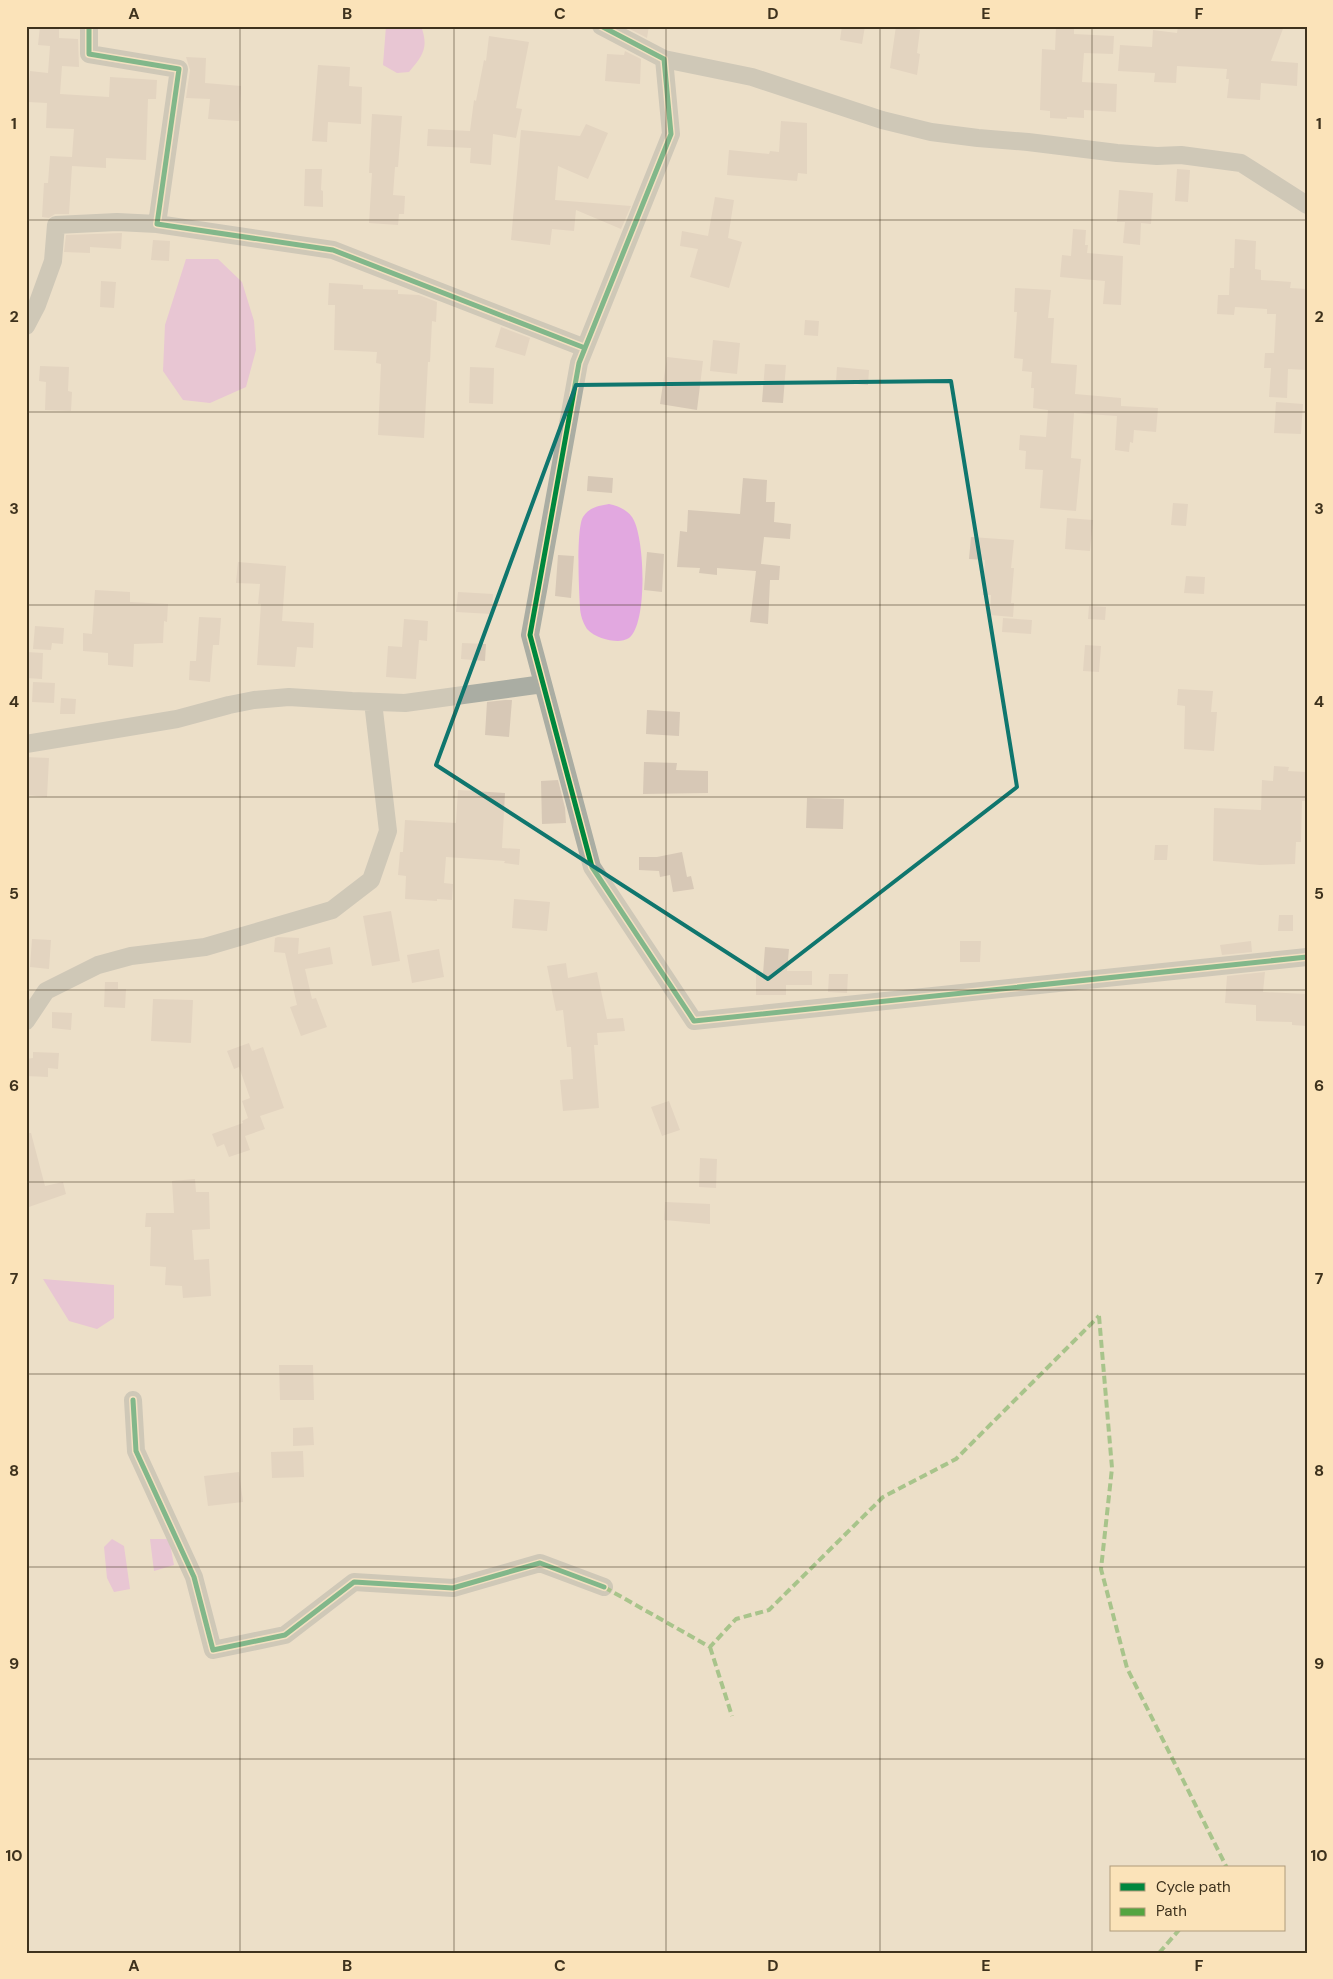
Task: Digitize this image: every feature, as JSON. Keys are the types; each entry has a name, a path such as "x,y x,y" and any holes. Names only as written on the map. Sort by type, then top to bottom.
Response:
{"street":[{"path":"89,26 89,54 179,69 157,224"},
{"path":"600,26 664,59 752,77 882,120 931,132 1117,154 1181,155 1241,163 1307,204"},
{"path":"664,59 671,134 579,363 530,635 592,867 694,1021 1307,957"},
{"path":"26,326 38,305 53,261 56,225 117,222 157,224 334,250 585,348"},
{"path":"26,744 177,719 254,700 289,696 405,703 543,684"},
{"path":"26,1021 46,991 98,965 131,956 205,947 332,910 371,880 388,830 373,702"},
{"path":"133,1400 136,1451 194,1578 213,1650 285,1635 354,1582 453,1588 540,1563 604,1587"}],"highlighted area":[{"path":"951,381 1017,787 768,979 436,765 576,385"}],"shaded area":[{"path":"386,26 421,26 424,40 423,51 409,72 397,73 383,65"},
{"path":"186,259 218,259 242,282 254,321 256,350 246,387 210,403 183,400 163,371 165,325"},
{"path":"609,504 622,508 632,517 640,542 642,560 642,598 639,616 635,630 629,638 619,641 601,638 590,632 584,624 580,610 578,560 581,524 583,517 588,511"},
{"path":"43,1279 114,1285 114,1318 97,1329 69,1321"},
{"path":"112,1539 124,1546 130,1589 114,1592 107,1578 104,1547"},
{"path":"150,1539 169,1539 174,1565 154,1571"}],"building":[{"path":"40,26 59,26 59,38 78,39 79,67 62,66 60,94 109,97 110,77 157,80 156,99 148,99 146,160 106,158 106,168 72,166 69,214 55,214 49,218 42,217 44,183 48,183 50,156 72,157 74,129 46,128 47,103 28,102 30,71 48,73 50,46 38,45"},
{"path":"624,26 649,26 647,38"},
{"path":"842,26 865,26 862,44 840,40"},
{"path":"896,26 920,30 917,53 920,54 917,75 890,68"},
{"path":"1056,26 1074,26 1074,34 1114,36 1113,54 1084,53 1082,82 1117,84 1116,112 1084,110 1084,118 1067,117 1067,119 1050,118 1050,111 1040,110 1042,49 1055,50"},
{"path":"1178,26 1284,26 1271,61 1298,63 1297,86 1261,83 1260,100 1227,98 1229,79 1226,79 1227,69 1177,66 1176,83 1154,82 1155,73 1118,71 1120,45 1152,47 1153,30 1177,33"},
{"path":"489,36 529,42 516,108 522,109 516,138 493,134 491,165 470,163 471,148 427,146 428,129 470,131 474,100 476,101 484,60 486,61"},
{"path":"625,51 641,59 640,84 605,81 607,54 624,55"},
{"path":"186,57 206,58 205,83 241,86 239,121 208,119 210,99 186,98 190,70"},
{"path":"318,65 350,67 349,86 362,87 361,124 328,122 327,142 312,141"},
{"path":"372,114 402,116 398,167 395,167 393,195 405,196 404,214 399,214 398,225 369,223 372,173 369,173"},
{"path":"781,121 807,123 807,174 798,173 797,181 727,175 729,150 769,154 770,151 779,152"},
{"path":"586,124 608,133 588,179 558,166 555,200 631,206 621,229 576,210 574,231 552,229 550,245 511,240 521,130 580,136"},
{"path":"305,169 322,169 321,190 323,191 323,207 304,206"},
{"path":"1177,169 1190,170 1188,202 1175,201"},
{"path":"1119,190 1153,193 1151,224 1141,223 1140,245 1123,243 1125,222 1117,222"},
{"path":"715,197 734,200 728,238 742,242 729,288 690,277 698,249 680,246 682,231 708,236"},
{"path":"1073,229 1086,230 1085,245 1088,245 1087,253 1123,256 1121,305 1103,304 1105,281 1060,277 1062,255 1071,256"},
{"path":"122,233 121,249 90,247 90,253 64,252 66,235"},
{"path":"1235,239 1256,241 1255,269 1261,270 1261,280 1291,282 1290,288 1307,289 1307,370 1288,369 1287,398 1269,397 1271,368 1264,368 1265,353 1274,353 1276,314 1267,314 1267,309 1235,307 1234,315 1217,314 1218,295 1229,295 1230,268 1234,268"},
{"path":"153,240 170,241 169,261 151,260"},
{"path":"101,281 116,282 114,308 100,307"},
{"path":"329,283 363,285 363,289 398,290 398,294 419,295 437,302 436,322 432,321 430,362 428,362 424,438 378,435 381,364 376,363 377,352 334,350 335,305 328,305"},
{"path":"1015,288 1051,290 1048,318 1054,318 1051,363 1077,365 1075,394 1121,398 1121,406 1158,408 1156,432 1134,430 1133,443 1130,442 1129,452 1115,450 1117,416 1074,413 1071,458 1081,459 1076,511 1040,508 1043,470 1025,469 1026,451 1019,450 1020,435 1046,437 1048,410 1033,408 1034,388 1031,388 1032,372 1022,371 1023,359 1014,358 1017,312 1014,312"},
{"path":"805,320 819,321 818,336 804,335"},
{"path":"501,327 530,338 525,356 495,347"},
{"path":"713,340 740,343 737,374 710,371"},
{"path":"667,357 703,361 697,410 660,404"},
{"path":"765,364 786,365 783,403 762,402"},
{"path":"40,366 69,367 68,391 72,392 71,411 45,410 46,382 39,381"},
{"path":"470,367 494,368 493,404 469,403"},
{"path":"837,367 869,370 868,385 836,382"},
{"path":"1276,402 1303,404 1301,434 1274,433"},
{"path":"588,476 613,478 612,493 587,491"},
{"path":"743,478 767,480 766,502 775,502 774,522 791,524 790,539 764,537 761,564 780,566 779,580 770,580 768,624 750,622 756,571 717,568 717,575 699,573 700,568 677,567 680,531 687,532 688,510 740,514"},
{"path":"1173,503 1188,504 1186,526 1171,525"},
{"path":"1067,518 1093,520 1090,551 1065,549"},
{"path":"971,537 1014,540 1011,568 1014,568 1011,603 1014,603 1013,617 990,615 991,595 983,595 985,560 969,559"},
{"path":"647,552 664,554 662,592 644,590"},
{"path":"558,555 574,556 571,598 555,596"},
{"path":"238,562 286,566 282,621 314,623 313,648 297,647 295,667 257,665 261,604 258,604 260,584 236,583"},
{"path":"1186,576 1205,577 1204,594 1184,593"},
{"path":"95,590 130,592 130,602 168,604 167,622 164,621 163,643 134,644 133,667 108,665 108,653 83,651 83,633 92,634"},
{"path":"458,592 493,594 492,614 456,612"},
{"path":"1089,606 1106,607 1105,620 1088,619"},
{"path":"199,617 221,618 219,645 213,645 210,682 189,680 190,661 196,661"},
{"path":"1003,618 1032,620 1031,634 1002,632"},
{"path":"404,619 428,621 427,641 419,640 416,679 386,677 388,646 402,647"},
{"path":"35,626 64,628 63,644 52,643 51,650 33,649"},
{"path":"462,643 486,644 485,661 461,659"},
{"path":"1085,645 1101,646 1099,672 1083,671"},
{"path":"27,652 43,653 42,679 26,678"},
{"path":"33,682 55,683 54,703 32,702"},
{"path":"1178,689 1213,691 1211,712 1217,712 1214,751 1184,749 1185,706 1177,705"},
{"path":"61,698 76,699 75,714 60,714"},
{"path":"512,700 509,737 485,735 487,702"},
{"path":"647,710 680,712 679,736 646,734"},
{"path":"26,757 49,758 47,797 26,795"},
{"path":"644,762 677,763 676,770 708,771 708,793 643,794"},
{"path":"1274,766 1289,767 1288,771 1307,772 1307,801 1302,801 1301,842 1296,842 1295,864 1260,865 1213,861 1214,808 1261,810 1262,780 1273,781"},
{"path":"558,780 565,808 566,823 542,824 541,781"},
{"path":"458,790 505,793 502,848 520,849 519,865 504,863 505,861 446,857 444,883 453,884 452,900 405,899 406,876 398,875 400,852 403,852 405,820 456,823"},
{"path":"807,798 844,799 843,829 806,828"},
{"path":"1155,845 1168,845 1167,860 1154,860"},
{"path":"682,852 687,877 691,876 694,889 673,892 670,875 660,877 659,871 639,870 639,857 657,857"},
{"path":"514,899 550,902 547,931 512,928"},
{"path":"391,911 400,961 372,966 363,916"},
{"path":"1279,915 1293,915 1293,931 1278,931"},
{"path":"275,938 299,938 298,954 330,947 333,964 305,969 312,999 316,998 327,1027 301,1036 290,1007 297,1005 285,953 274,952"},
{"path":"32,939 51,940 49,969 30,967"},
{"path":"960,941 981,941 980,962 960,962"},
{"path":"1251,941 1252,952 1222,955 1220,945"},
{"path":"765,947 789,949 787,971 812,971 812,985 786,985 786,995 756,995 756,974 763,974"},
{"path":"439,949 444,977 412,983 407,955"},
{"path":"566,963 568,978 597,972 607,1019 623,1018 625,1031 597,1033 598,1045 594,1045 599,1108 563,1111 560,1080 573,1079 571,1047 567,1047 563,1010 556,1011 547,966"},
{"path":"1265,972 1263,992 1307,994 1307,1026 1292,1025 1292,1022 1256,1021 1256,1005 1225,1003 1227,976"},
{"path":"829,974 848,974 847,993 828,992"},
{"path":"105,982 118,982 118,989 126,989 125,1008 104,1007"},
{"path":"153,999 193,1000 191,1043 151,1041"},
{"path":"52,1012 72,1013 71,1030 52,1028"},
{"path":"249,1043 252,1051 263,1047 284,1108 260,1116 265,1129 245,1136 250,1150 229,1157 224,1144 217,1147 212,1134 243,1123 242,1121 248,1118 242,1101 250,1098 239,1067 234,1069 227,1051"},
{"path":"33,1052 59,1053 58,1069 48,1068 48,1077 26,1076 26,1059 33,1058"},
{"path":"669,1101 680,1130 662,1136 651,1107"},
{"path":"26,1133 31,1133 45,1186 63,1182 66,1194 26,1208"},
{"path":"700,1158 717,1159 716,1188 699,1187"},
{"path":"195,1179 196,1192 209,1192 210,1229 192,1230 194,1260 209,1259 211,1296 183,1298 182,1286 165,1285 166,1267 150,1266 151,1227 145,1227 146,1213 174,1213 172,1181"},
{"path":"665,1202 710,1204 710,1224 664,1220"},
{"path":"279,1365 313,1365 314,1400 280,1400"},
{"path":"313,1427 314,1445 293,1446 293,1428"},
{"path":"303,1451 304,1477 272,1478 271,1452"},
{"path":"239,1472 243,1502 208,1506 204,1476"}],"marked path":[{"path":"1099,1316 1112,1468 1101,1569 1127,1668 1226,1866"},
{"path":"604,1587 710,1647 736,1619 769,1610 883,1497 956,1459 1099,1316"},
{"path":"710,1647 732,1716"},
{"path":"1159,1953 1177,1932"}],"cycle path":[{"path":"89,26 89,54 179,69 157,224 333,250 585,348"},
{"path":"601,26 664,59 671,134 579,363 530,635 592,867 694,1021 1307,957"},
{"path":"133,1400 136,1451 194,1577 213,1650 285,1635 354,1582 453,1588 540,1563 604,1587"}]}
